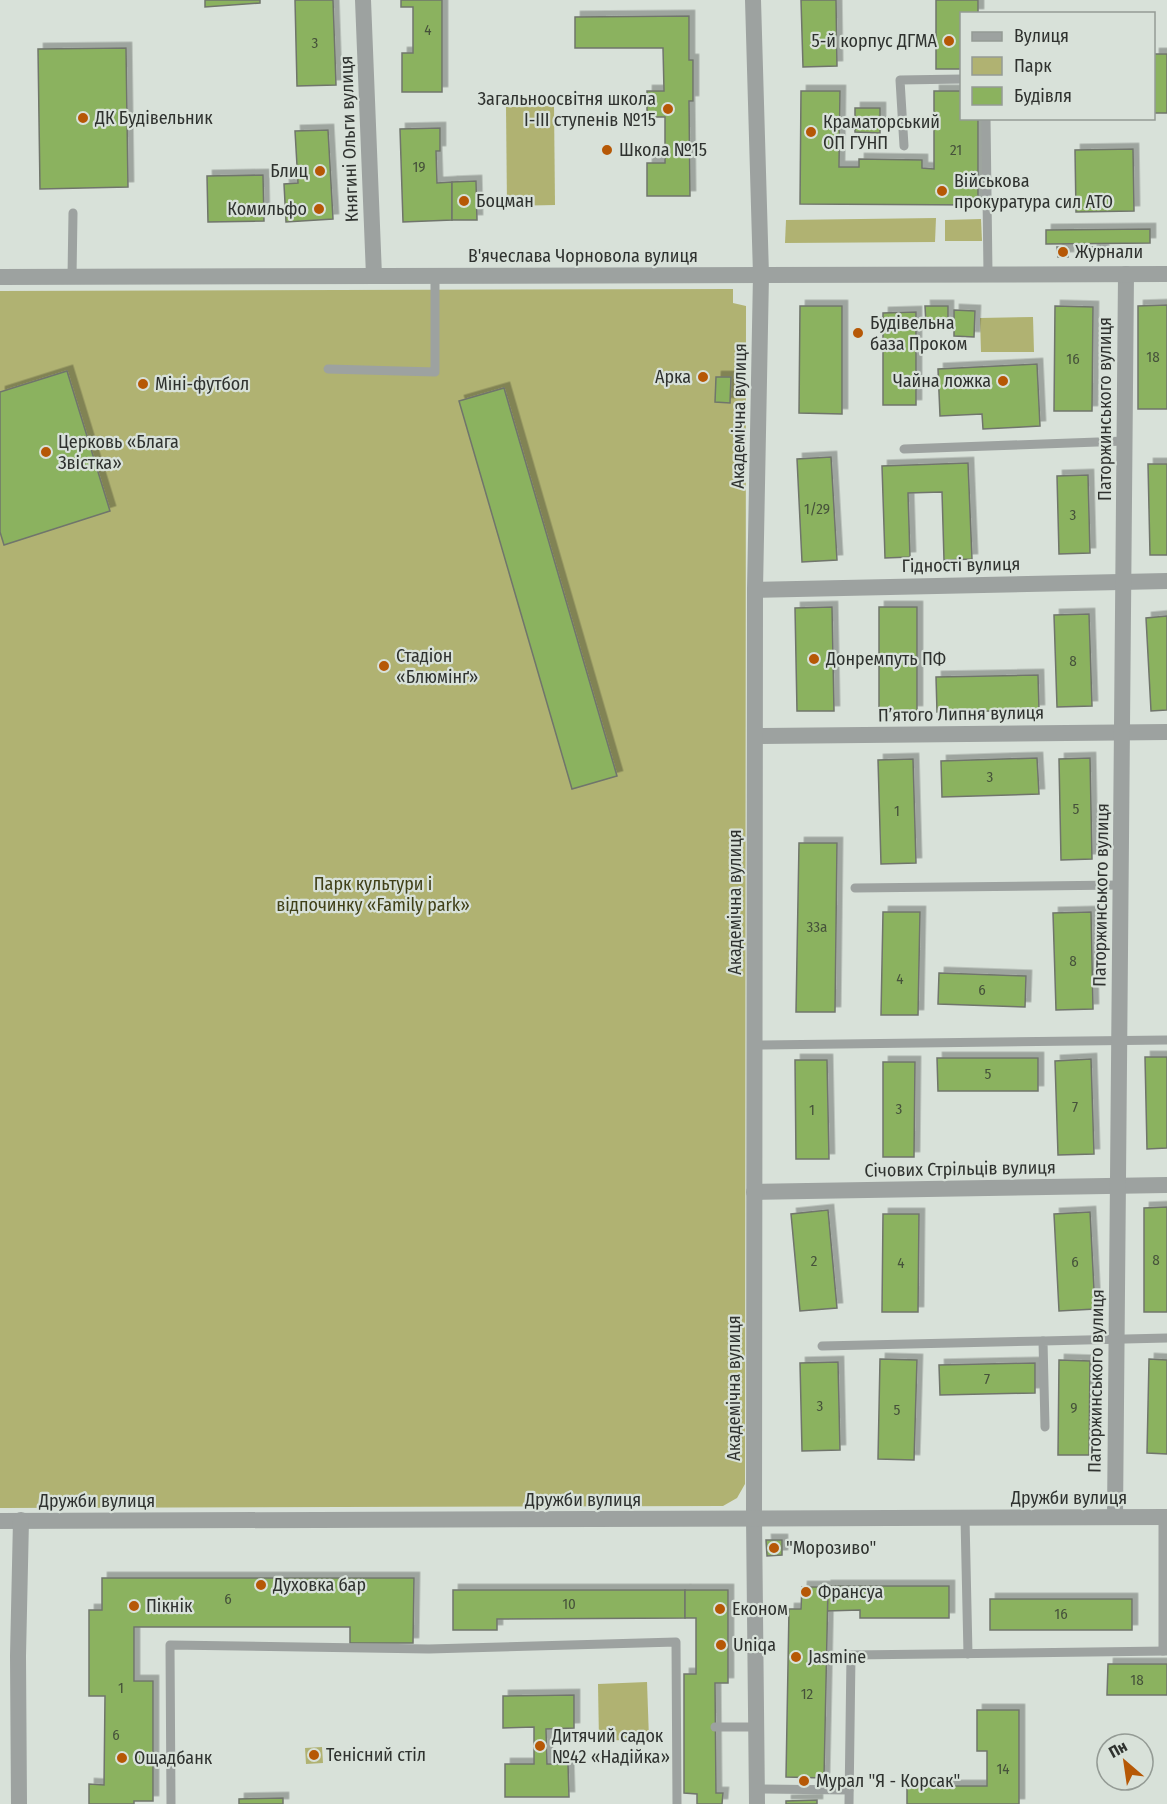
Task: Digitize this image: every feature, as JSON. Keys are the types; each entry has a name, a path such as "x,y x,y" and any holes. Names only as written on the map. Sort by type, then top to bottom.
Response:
{"street":[{"name":"Княгині Ольги вулиця","path":"363,0 374,276"},
{"name":"Академічна вулиця","path":"753,0 761,275 755,590 754,1518 757,1796"},
{"name":"Паторжинського вулиця","path":"1115,1517 1126,274"},
{"name":"В'ячеслава Чорновола вулиця","path":"0,277 1167,274"},
{"name":"Гідності вулиця","path":"755,590 1167,581"},
{"name":"П’ятого Липня вулиця","path":"755,736 1167,732"},
{"name":"Січових Стрільців вулиця","path":"754,1192 1165,1187"},
{"name":"Дружби вулиця","path":"0,1521 1165,1517"},
{"path":"19,1804 18,1656 21,1520"}],"lane":[{"path":"903,146 900,80 960,78"},
{"path":"986,120 988,274"},
{"path":"72,277 73,213"},
{"path":"328,369 435,372 435,276"},
{"path":"904,449 1125,441"},
{"path":"855,888 1121,885"},
{"path":"754,1045 1167,1040"},
{"path":"822,1346 1167,1338"},
{"path":"1043,1341 1045,1427"},
{"path":"849,1804 851,1655 1165,1651 1165,1517"},
{"path":"965,1518 968,1654"},
{"path":"171,1804 170,1645 429,1649 676,1642 677,1804"},
{"path":"716,1727 757,1727"},
{"path":"757,1796 849,1790"}],"green space":[{"path":"554,106 555,205 507,206 506,107"},
{"path":"936,218 935,242 785,243 786,220"},
{"path":"981,219 982,241 945,241 945,220"},
{"name":"Парк культури і відпочинку «Family park»","path":"733,289 733,303 746,306 745,1484 737,1498 723,1506 0,1508 0,291"},
{"path":"1033,317 1034,352 981,352 980,318"},
{"path":"647,1682 649,1739 599,1741 598,1684"},
{"name":"Тенісний стіл","path":"322,1747 323,1763 306,1764 305,1748"}],"building":[{"path":"205,0 260,0 260,3 205,7"},
{"path":"295,0 333,0 336,85 297,86"},
{"path":"401,0 442,0 442,92 402,92 402,53 413,53 413,7 401,7"},
{"path":"801,0 836,0 837,66 803,67"},
{"name":"5-й корпус ДГМА","path":"936,0 978,0 978,12 960,12 960,69 936,69"},
{"name":"Загальноосвітня школа І-ІІІ ступенів №15","path":"689,16 689,60 693,60 693,101 689,101 690,196 647,196 647,163 665,163 665,117 647,117 647,91 664,91 663,48 575,48 575,17"},
{"name":"ДК Будівельник","path":"126,48 128,187 40,189 38,49"},
{"path":"1155,54 1167,54 1167,113 1155,113"},
{"path":"801,91 840,91 839,167 859,167 859,159 922,160 922,168 934,169 934,91 960,91 960,120 978,120 978,205 800,204"},
{"path":"855,108 880,108 880,133 855,132"},
{"path":"440,128 440,151 436,151 437,183 452,182 452,220 403,222 400,129"},
{"path":"328,130 333,219 286,222 284,184 298,183 295,131"},
{"path":"1133,149 1134,211 1076,212 1075,150"},
{"path":"263,175 264,221 208,222 207,176"},
{"name":"Боцман","path":"476,181 477,220 452,220 452,182"},
{"path":"1150,229 1150,243 1046,244 1046,230"},
{"name":"Журнали","path":"1057,247 1068,248 1068,257 1058,257"},
{"path":"1092,247 1103,247 1103,256 1092,256"},
{"path":"1167,305 1167,409 1138,409 1138,306"},
{"path":"800,306 842,306 842,414 799,413"},
{"path":"925,306 948,306 948,324 926,324"},
{"path":"1055,306 1093,307 1092,411 1054,411"},
{"path":"954,310 975,311 974,337 954,336"},
{"path":"916,312 916,405 883,405 883,313"},
{"path":"1037,364 1040,426 983,429 982,414 940,416 938,369"},
{"name":"Церковь «Блага Звістка»","path":"67,371 110,511 4,545 0,532 0,392"},
{"path":"716,377 731,377 730,403 715,402"},
{"path":"504,388 617,776 572,789 459,401"},
{"path":"831,457 837,560 802,562 797,459"},
{"path":"968,463 972,559 944,560 942,492 908,493 910,557 885,558 882,466"},
{"path":"1148,464 1167,464 1167,555 1150,555"},
{"path":"1088,475 1090,553 1059,554 1057,476"},
{"name":"Донремпуть ПФ","path":"832,607 834,711 797,711 795,608"},
{"path":"879,607 917,607 917,711 879,711"},
{"path":"1089,614 1092,706 1057,707 1054,615"},
{"path":"1167,616 1167,710 1151,711 1146,618"},
{"path":"1038,675 1039,710 937,712 936,677"},
{"path":"1037,758 1039,794 942,797 941,761"},
{"path":"1090,758 1092,859 1061,860 1059,759"},
{"path":"913,759 916,863 881,864 878,760"},
{"path":"799,843 837,843 835,1012 796,1012"},
{"path":"883,912 920,912 918,1015 881,1015"},
{"path":"1091,912 1093,1009 1056,1010 1053,913"},
{"path":"939,973 1026,976 1025,1007 938,1004"},
{"path":"1145,1057 1167,1057 1167,1148 1147,1149"},
{"path":"937,1058 1038,1058 1038,1091 938,1091"},
{"path":"1091,1059 1094,1154 1058,1155 1055,1061"},
{"path":"795,1060 827,1060 829,1159 796,1159"},
{"path":"883,1062 915,1062 914,1157 883,1157"},
{"path":"1167,1207 1167,1312 1144,1312 1144,1208"},
{"path":"828,1210 837,1308 800,1311 791,1214"},
{"path":"1090,1212 1095,1309 1059,1311 1054,1214"},
{"path":"883,1214 919,1214 918,1312 882,1312"},
{"path":"880,1359 917,1360 914,1460 878,1459"},
{"path":"1149,1359 1167,1360 1167,1454 1147,1453"},
{"path":"1059,1360 1090,1361 1089,1455 1058,1455"},
{"path":"838,1362 840,1450 802,1451 800,1363"},
{"path":"1035,1363 1035,1393 940,1395 939,1365"},
{"name":"\"Морозиво\"","path":"766,1540 782,1540 782,1555 767,1556"},
{"path":"102,1578 414,1578 413,1643 350,1643 350,1627 134,1627 134,1681 153,1681 153,1801 134,1801 134,1804 89,1804 89,1784 104,1785 105,1696 89,1696 89,1610 102,1610"},
{"path":"825,1586 949,1586 949,1618 860,1618 860,1610 827,1611 828,1587"},
{"path":"802,1587 828,1587 824,1778 786,1777 789,1609 801,1609"},
{"path":"453,1590 685,1590 685,1618 497,1619 497,1630 453,1630"},
{"path":"685,1590 728,1590 728,1683 715,1683 716,1793 723,1793 722,1804 697,1804 697,1794 684,1793 684,1674 696,1674 696,1618 685,1618"},
{"path":"990,1599 1132,1599 1132,1630 990,1630"},
{"path":"1108,1664 1167,1664 1167,1695 1107,1695"},
{"name":"Дитячий садок №42 «Надійка»","path":"574,1695 574,1728 546,1729 547,1764 568,1764 569,1797 505,1797 505,1764 534,1764 534,1727 503,1728 503,1696"},
{"path":"977,1710 1019,1710 1019,1804 907,1804 907,1786 987,1786 987,1751 977,1751"},
{"path":"283,1798 283,1804 239,1804 239,1799"},
{"path":"817,1800 817,1804 786,1804 786,1801"}],"place":[{"name":"5-й корпус ДГМА","path":"949,41"},
{"name":"Загальноосвітня школа І-ІІІ ступенів №15","path":"668,109"},
{"name":"ДК Будівельник","path":"83,118"},
{"name":"Краматорський ОП ГУНП","path":"811,132"},
{"name":"Школа №15","path":"607,150"},
{"name":"Блиц","path":"320,171"},
{"name":"Військова прокуратура сил АТО","path":"942,191"},
{"name":"Боцман","path":"464,201"},
{"name":"Комильфо","path":"319,209"},
{"name":"Журнали","path":"1063,252"},
{"name":"Будівельна база Проком","path":"858,333"},
{"name":"Арка","path":"703,377"},
{"name":"Чайна ложка","path":"1003,381"},
{"name":"Міні-футбол","path":"143,384"},
{"name":"Церковь «Блага Звістка»","path":"46,452"},
{"name":"Донремпуть ПФ","path":"814,659"},
{"name":"Стадіон «Блюмінґ»","path":"384,666"},
{"name":"\"Морозиво\"","path":"774,1548"},
{"name":"Духовка бар","path":"261,1585"},
{"name":"Франсуа","path":"806,1592"},
{"name":"Пікнік","path":"134,1606"},
{"name":"Економ","path":"720,1609"},
{"name":"Uniqa","path":"721,1645"},
{"name":"Jasmine","path":"796,1657"},
{"name":"Дитячий садок №42 «Надійка»","path":"540,1746"},
{"name":"Тенісний стіл","path":"314,1755"},
{"name":"Ощадбанк","path":"122,1758"},
{"name":"Мурал \"Я - Корсак\"","path":"804,1781"}]}
